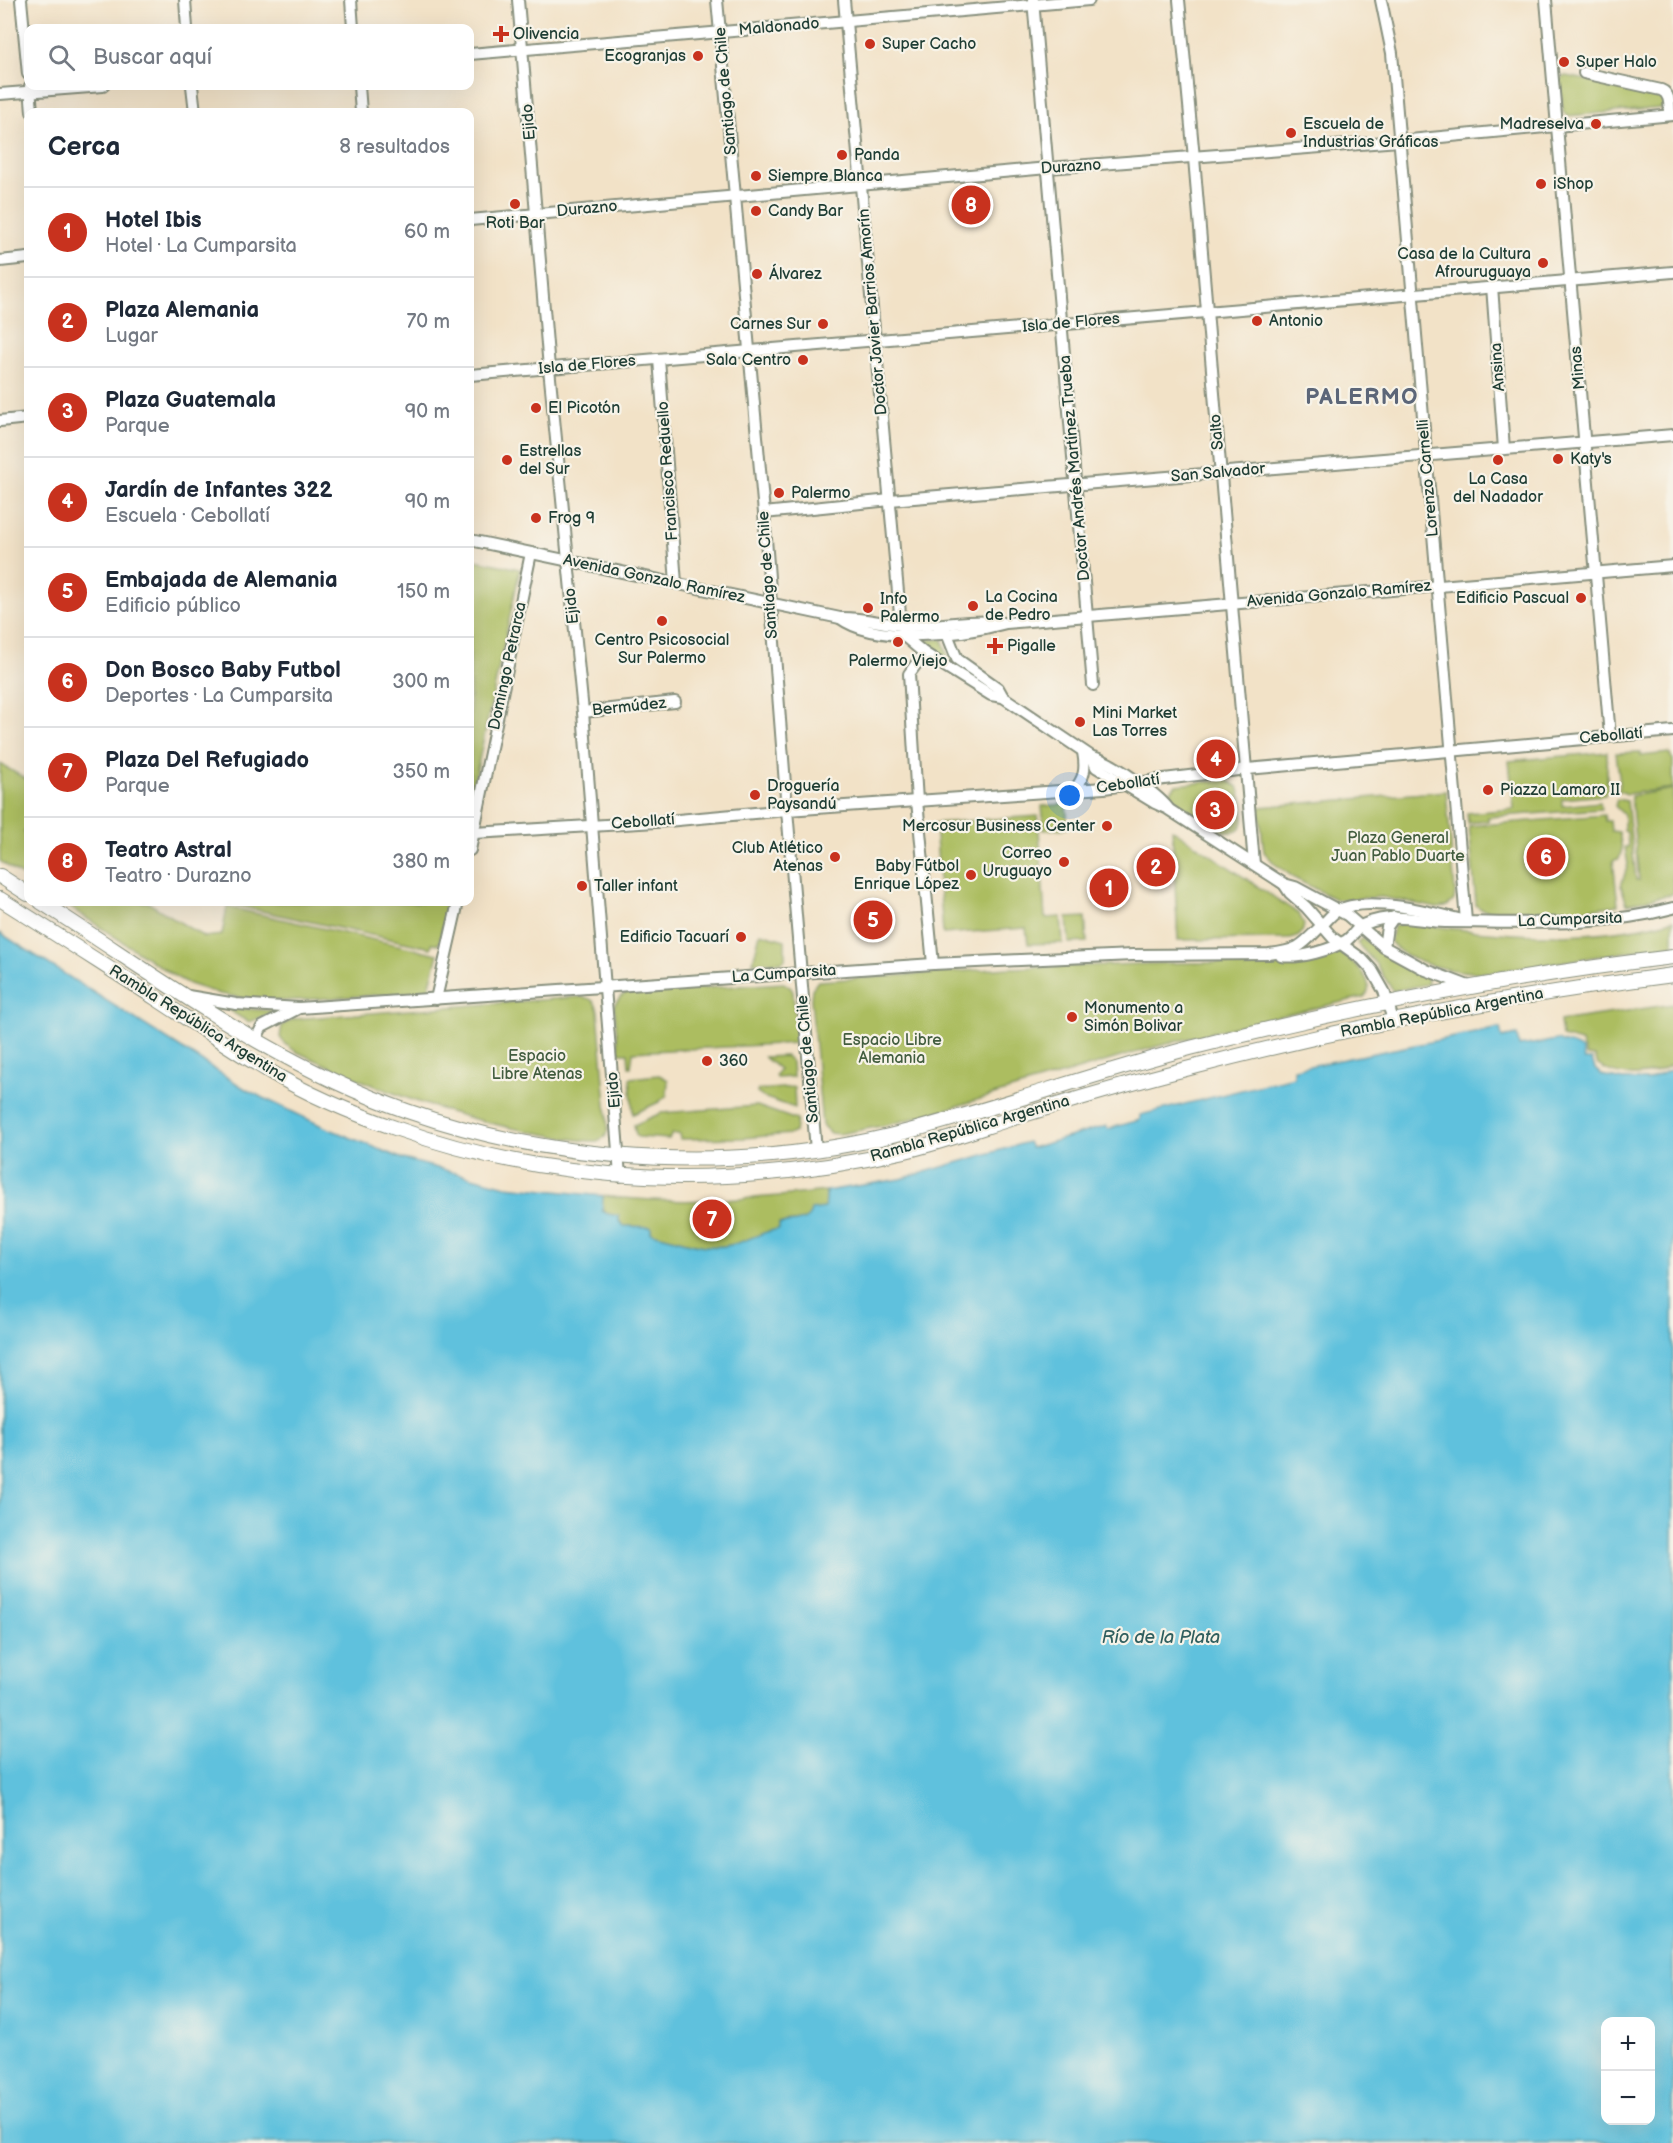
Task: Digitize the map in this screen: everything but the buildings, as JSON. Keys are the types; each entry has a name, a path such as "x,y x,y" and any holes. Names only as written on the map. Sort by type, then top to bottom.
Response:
{"main road":[{"path":"0,876 24,891"},
{"name":"Rambla República Argentina","path":"0,899 273,1073 354,1112 418,1136 469,1150 561,1169 620,1176 708,1178 818,1167 872,1158 950,1138 1178,1071 1394,1020 1514,998 1673,975"},
{"name":"Rambla República Argentina","path":"46,906 255,1040 303,1066 366,1095 452,1125 514,1140 619,1155 699,1158 816,1150 907,1132 1110,1070 1388,1002 1471,987 1673,957"}],"street":[{"path":"21,0 24,32"},
{"path":"185,0 188,24"},
{"path":"351,0 353,24"},
{"name":"Ejido","path":"518,0 549,368 583,712 620,1176"},
{"name":"Santiago de Chile","path":"717,0 764,513 816,1150"},
{"name":"Doctor Javier Barrios Amorín","path":"844,0 901,625"},
{"name":"Maldonado","path":"474,54 1033,2 1089,0"},
{"name":"Salto","path":"1179,0 1254,864"},
{"name":"Lorenzo Carnelli","path":"1381,0 1392,53 1466,921"},
{"name":"Minas","path":"1546,0 1610,736"},
{"name":"Doctor Andrés Martínez Trueba","path":"1033,2 1093,685"},
{"path":"1584,73 1661,90 1668,98 1672,115"},
{"path":"0,94 24,90"},
{"path":"30,90 32,108"},
{"path":"192,90 195,108"},
{"path":"359,90 362,108"},
{"name":"Durazno","path":"474,220 1048,168 1399,141 1672,115"},
{"path":"0,261 24,258"},
{"name":"Isla de Flores","path":"474,375 1570,279 1673,272"},
{"name":"Ansina","path":"1492,286 1504,449"},
{"name":"Francisco Reduello","path":"659,359 676,584"},
{"path":"0,421 24,418"},
{"name":"San Salvador","path":"764,513 890,500 1673,435"},
{"name":"Avenida Gonzalo Ramírez","path":"474,541 840,618 852,617 901,625 983,629 1006,623 1673,566"},
{"name":"Domingo Petrarca","path":"474,832 531,553"},
{"name":"Avenida Gonzalo Ramírez","path":"840,618 850,626 904,636 945,628"},
{"path":"945,628 957,659 998,688 1003,697"},
{"path":"904,636 924,652 991,695 1003,697 1088,755 1100,759 1138,783 1159,797 1168,809"},
{"path":"924,652 909,674 917,801 933,964"},
{"name":"Bermúdez","path":"583,712 675,702"},
{"name":"Cebollatí","path":"474,832 592,826 787,810 1073,791 1247,770 1673,731"},
{"path":"1088,755 1096,767 1168,809 1284,884 1333,938 1362,959 1372,970 1379,979 1394,1020"},
{"path":"1073,791 1084,776 1088,755"},
{"path":"1284,884 1295,886 1347,915 1384,947 1426,970 1471,987"},
{"name":"La Cumparsita","path":"184,996 236,1004 299,1008 933,964 1133,955 1269,954 1288,951 1304,944 1337,910 1357,905 1386,906 1438,913 1466,921"},
{"path":"436,999 457,906"},
{"name":"La Cumparsita","path":"1269,954 1284,957 1301,956 1349,939 1368,922 1394,917 1433,921 1584,922 1642,916 1673,908"},
{"path":"1384,947 1387,927 1394,917"},
{"name":"La Cumparsita","path":"255,1040 262,1027 299,1008"}],"green space":[{"path":"1566,76 1656,93 1662,96 1665,105 1662,108 1567,116 1563,112 1560,80"},
{"path":"474,560 520,569 474,783"},
{"path":"942,639 948,656 965,673 921,641"},
{"path":"1607,752 1607,791 1605,795 1562,799 1562,806 1600,802 1601,809 1488,817 1488,821 1468,823 1467,813 1514,809 1509,761"},
{"path":"1641,752 1641,756 1669,753 1673,760 1673,788 1627,794 1619,791 1616,753"},
{"path":"0,764 24,778 24,877 0,861"},
{"path":"1227,780 1238,787 1242,801 1241,827 1234,832 1224,831 1200,820 1172,799 1171,791 1176,785"},
{"path":"1673,789 1673,894 1627,904 1621,886 1628,864 1625,847 1628,847 1627,832 1624,831 1624,815 1615,806 1617,799 1627,801 1636,880 1639,880 1631,796"},
{"name":"Plaza General Juan Pablo Duarte","path":"1446,791 1455,892 1454,900 1446,907 1437,908 1382,897 1337,900 1296,879 1275,864 1264,852 1259,807"},
{"path":"1066,804 1068,828 1044,830 1042,806"},
{"path":"1604,815 1605,821 1610,821 1611,831 1619,832 1622,849 1619,859 1613,860 1618,905 1570,911 1521,912 1489,911 1476,905 1469,826"},
{"path":"1038,816 1045,918 1061,917 1063,943 1028,944 1026,928 943,934 935,823"},
{"path":"1172,829 1299,914 1304,924 1300,935 1289,939 1178,940"},
{"path":"68,906 154,906 204,937 222,935 227,907 438,954 428,992 259,1001 220,994 189,984"},
{"path":"238,906 447,906 439,944 432,943 431,948"},
{"path":"1085,917 1087,942 1069,943 1067,918"},
{"path":"1673,920 1673,945 1493,972 1468,972 1423,963 1398,950 1390,941 1393,927 1403,922 1470,931 1572,935 1640,928"},
{"path":"760,933 785,940 785,959 782,962 753,962"},
{"path":"1362,938 1427,978 1428,984 1393,991 1376,964 1357,943"},
{"name":"Espacio Libre Alemania","path":"1337,951 1349,959 1366,978 1368,991 1364,997 1151,1048 887,1125 839,1134 830,1133 822,1125 811,999 812,989 818,981 1009,968 1295,962"},
{"path":"784,983 793,992 797,1043 633,1052 631,1067 629,1067 628,1053 619,1053 614,1005 626,993"},
{"name":"Espacio Libre Atenas","path":"578,997 591,1000 596,1004 598,1011 608,1130 605,1137 597,1141 575,1140 510,1128 455,1114 374,1086 305,1056 288,1046 280,1037 282,1025 294,1019"},
{"path":"1673,1004 1673,1064 1655,1072 1625,1075 1606,1070 1598,1065 1595,1057 1586,1056 1581,1042 1562,1037 1560,1021"},
{"path":"231,1008 278,1012 248,1022 230,1011"},
{"path":"786,1056 792,1062 793,1077 777,1078 775,1076 779,1069 764,1057"},
{"path":"659,1075 668,1080 667,1095 659,1102 633,1114 630,1078"},
{"path":"794,1087 795,1108 757,1093 758,1090"},
{"path":"757,1106 797,1120 795,1132 743,1138 680,1139 679,1134 672,1134 669,1139 638,1137 634,1125 661,1113"},
{"path":"826,1191 824,1208 812,1210 807,1218 779,1223 780,1229 736,1244 720,1246 700,1245 651,1233 651,1227 624,1226 618,1216 607,1214 602,1208 603,1196 687,1201 770,1197"}],"water":[{"name":"Río de la Plata","path":"0,933 247,1090 322,1126 403,1159 506,1186 603,1196 602,1211 619,1216 619,1221 624,1226 651,1227 651,1233 710,1246 736,1244 779,1229 779,1224 803,1220 810,1215 811,1210 824,1208 826,1191 901,1179 1028,1142 1031,1148 1106,1126 1108,1129 1140,1120 1140,1115 1294,1077 1294,1069 1500,1028 1502,1038 1517,1035 1519,1046 1558,1040 1575,1046 1582,1050 1584,1060 1592,1060 1595,1069 1602,1075 1622,1080 1648,1080 1673,1069 1673,2143 0,2143"}],"place":[{"name":"Olivencia","path":"501,34"},
{"name":"Super Cacho","path":"870,44"},
{"name":"Ecogranjas","path":"698,56"},
{"name":"Super Halo","path":"1564,62"},
{"name":"Madreselva","path":"1596,124"},
{"name":"Escuela de Industrias Gráficas","path":"1291,133"},
{"name":"Panda","path":"842,155"},
{"name":"Siempre Blanca","path":"756,176"},
{"name":"iShop","path":"1541,184"},
{"name":"Roti Bar","path":"515,204"},
{"name":"Teatro Astral","path":"971,205"},
{"name":"Candy Bar","path":"756,211"},
{"name":"Casa de la Cultura Afrouruguaya","path":"1543,263"},
{"name":"Álvarez","path":"757,274"},
{"name":"Antonio","path":"1257,321"},
{"name":"Carnes Sur","path":"823,324"},
{"name":"Sala Centro","path":"803,360"},
{"name":"El Picotón","path":"536,408"},
{"name":"Katy's","path":"1558,459"},
{"name":"Estrellas del Sur","path":"507,460"},
{"name":"La Casa del Nadador","path":"1498,460"},
{"name":"Palermo","path":"779,493"},
{"name":"Frog 9","path":"536,518"},
{"name":"Edificio Pascual","path":"1581,598"},
{"name":"La Cocina de Pedro","path":"973,606"},
{"name":"Info Palermo","path":"868,608"},
{"name":"Centro Psicosocial Sur Palermo","path":"662,621"},
{"name":"Palermo Viejo","path":"898,642"},
{"name":"Pigalle","path":"995,646"},
{"name":"Mini Market Las Torres","path":"1080,722"},
{"name":"Jardín de Infantes 322","path":"1216,759"},
{"name":"Piazza Lamaro II","path":"1488,790"},
{"name":"Droguería Paysandú","path":"755,795"},
{"name":"Plaza Guatemala","path":"1215,810"},
{"name":"Mercosur Business Center","path":"1107,826"},
{"name":"Club Atlético Atenas","path":"835,857"},
{"name":"Don Bosco Baby Futbol","path":"1546,857"},
{"name":"Correo Uruguayo","path":"1064,862"},
{"name":"Plaza Alemania","path":"1156,867"},
{"name":"Baby Fútbol Enrique López","path":"971,875"},
{"name":"Taller infant","path":"582,886"},
{"name":"Hotel Ibis","path":"1109,888"},
{"name":"Embajada de Alemania","path":"873,920"},
{"name":"Edificio Tacuarí","path":"741,937"},
{"name":"Monumento a Simón Bolivar","path":"1072,1017"},
{"name":"360","path":"707,1061"},
{"name":"Plaza Del Refugiado","path":"712,1219"}],"district":[{"name":"PALERMO","path":"1362,397"}]}
